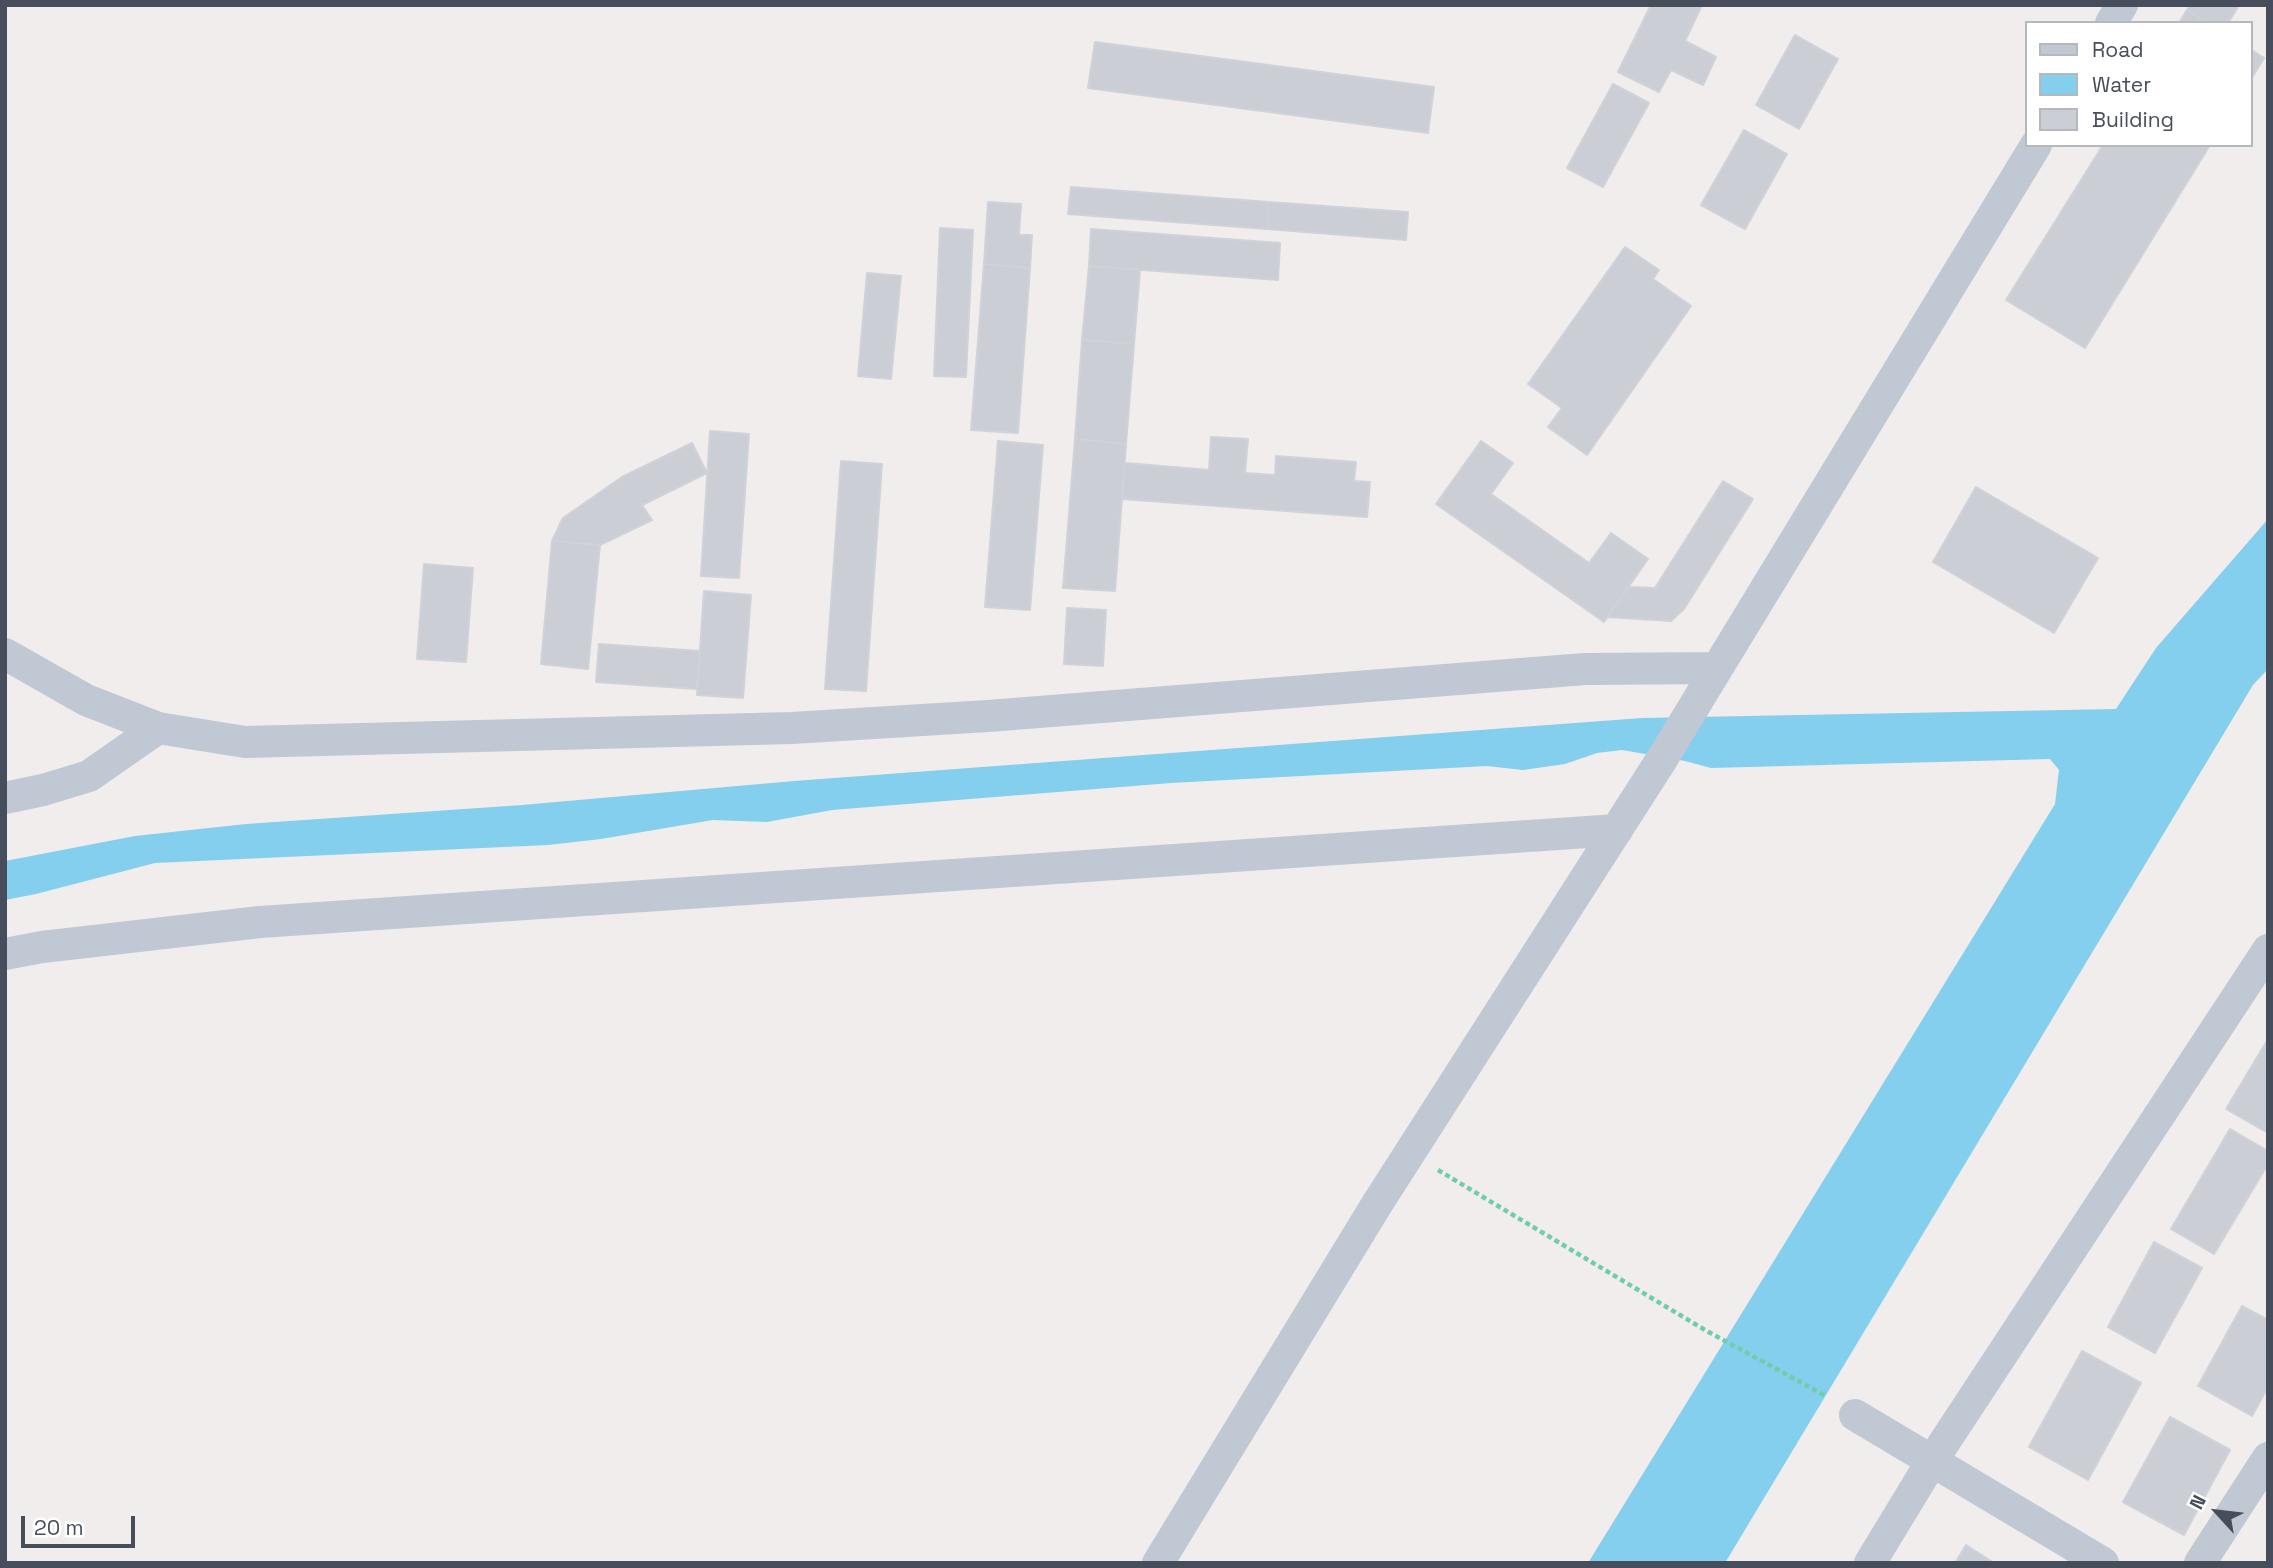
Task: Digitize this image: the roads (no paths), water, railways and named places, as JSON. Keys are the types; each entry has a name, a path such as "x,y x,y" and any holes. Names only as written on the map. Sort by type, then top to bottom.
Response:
{"street":[{"path":"2112,21 2122,5"},
{"path":"1158,1563 1409,1153 1662,759 2035,147"},
{"path":"5,654 86,700 158,728 245,742 765,729 988,716 1585,669 1717,667"},
{"path":"5,798 89,776 158,728"},
{"path":"5,954 42,947 260,922 1617,830"},
{"path":"1870,1563 1933,1461 2268,950"},
{"path":"1856,1415 2104,1563"},
{"path":"2200,1563 2268,1458"}],"water":[{"path":"2268,519 2268,669 2253,685 1725,1563 1588,1563 2055,804 2059,770 2050,759 1711,768 1622,750 1597,753 1565,764 1523,770 1487,766 1171,783 832,810 767,822 713,820 548,845 155,863 5,900 5,861 135,836 246,824 1642,718 2116,709 2156,648"}]}
